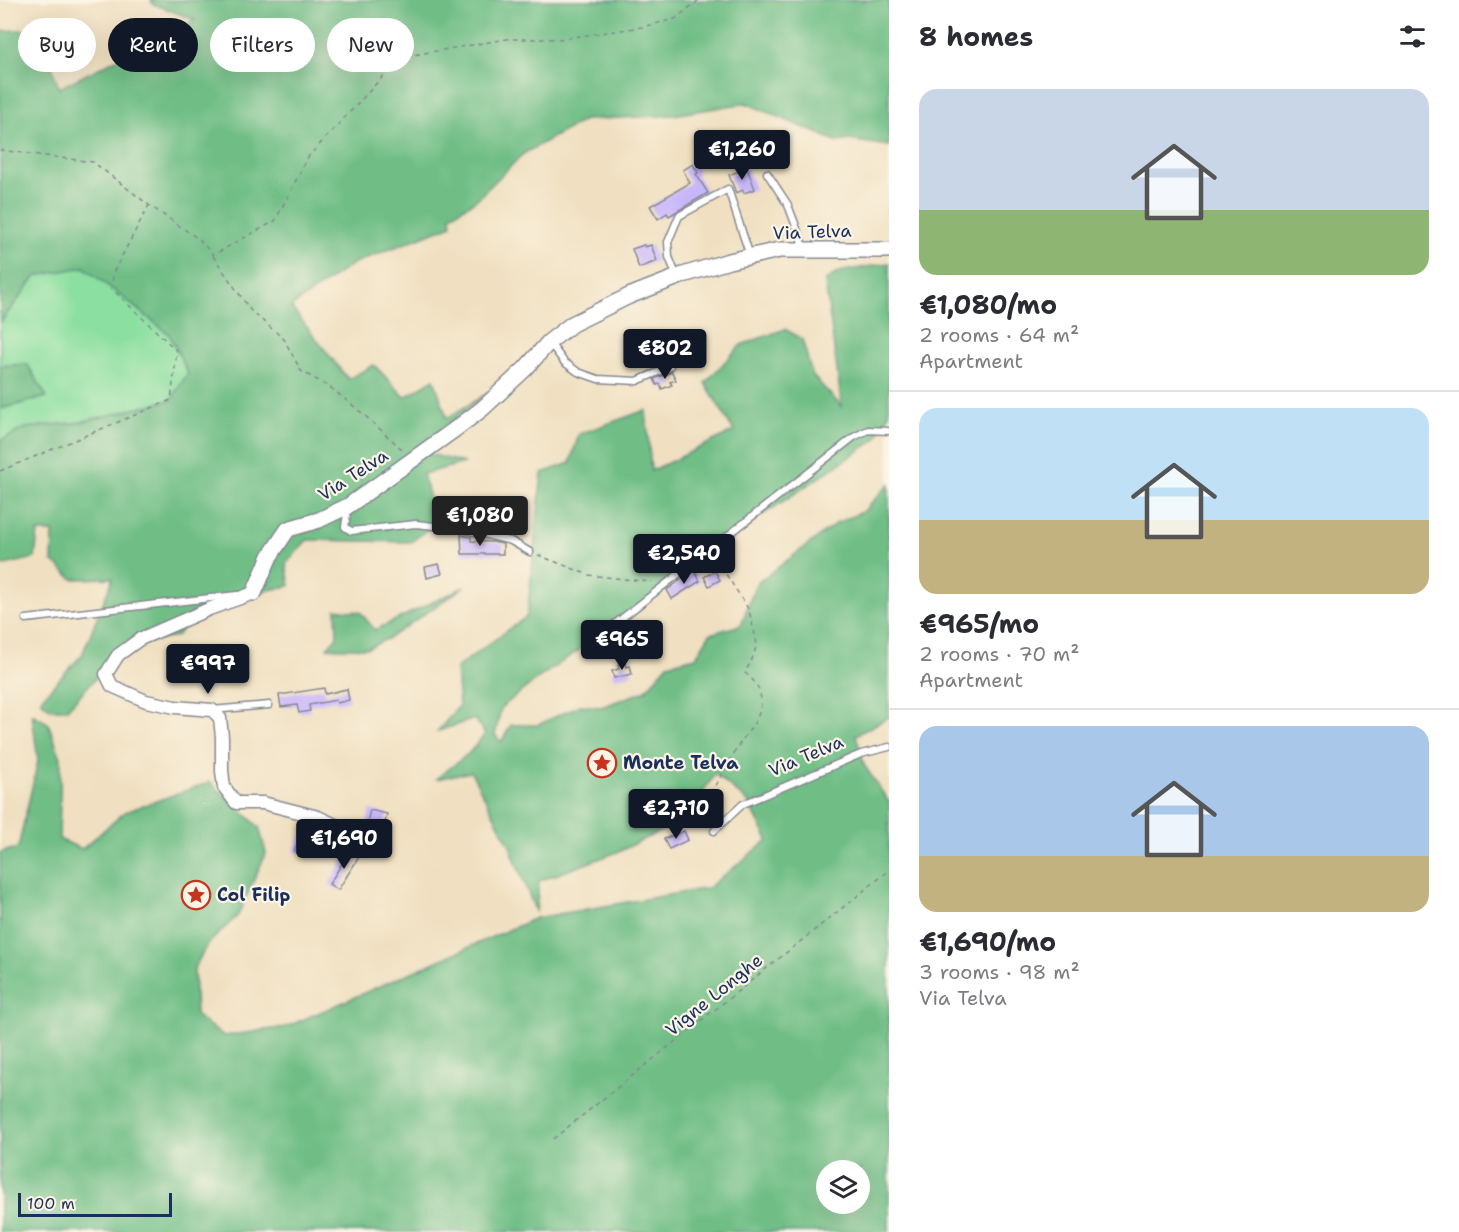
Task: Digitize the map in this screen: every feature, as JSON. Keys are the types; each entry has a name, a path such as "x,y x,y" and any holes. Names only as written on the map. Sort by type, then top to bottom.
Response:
{"street":[{"name":"Via Telva","path":"254,592 270,556 288,530 319,520 348,506 454,430 482,409 525,369 549,342 572,324 629,296 677,277 729,261 780,250 889,250"},
{"path":"254,592 140,639 118,655 106,674 112,686 146,701 175,707 212,710 220,718 224,788 236,803 263,803 318,817 345,830 349,837"}],"lane":[{"path":"767,173 788,205 805,250"},
{"path":"677,277 669,257 668,242 679,216 728,189 751,256"},
{"path":"549,342 564,362 578,372 598,379 637,381 670,367"},
{"path":"603,633 854,437 868,430 889,431"},
{"path":"348,506 345,527 351,531 416,525 462,529 511,541 530,552"},
{"path":"26,619 254,592"},
{"path":"212,710 269,705"},
{"name":"Via Telva","path":"714,831 743,804 861,754 889,747"}],"path":[{"path":"213,255 275,221 308,157 401,57 507,39 559,39 642,27 675,19 699,0"},
{"path":"0,150 93,162 200,240 213,255 251,311 284,339 301,371 331,388 413,459"},
{"path":"0,471 171,400 177,351 111,288 114,271 149,205"},
{"path":"710,550 749,610 757,644 745,673 752,678 758,688 761,700 754,725 741,743 705,806 703,816 709,831 714,831"},
{"path":"530,552 589,575 656,583 660,587"},
{"name":"Vigne Longhe","path":"553,1139 886,873 889,868"}],"green space":[{"path":"151,0 889,0 889,146 849,140 838,142 746,103 673,115 584,120 523,154 475,201 451,215 452,225 354,263 291,307 348,379 374,365 405,397 434,379 447,418 488,393 415,450 464,463 423,474 437,522 411,542 307,540 286,564 290,586 201,603 177,636 150,641 133,638 67,709 51,709 40,700 82,655 113,578 73,579 52,561 53,532 38,532 35,558 0,566 0,441 25,428 81,422 171,400 188,373 169,334 84,267 36,276 0,323 0,31 18,30 18,72 54,72 59,88 91,72 96,72 96,70 108,64 108,72 198,72 198,18 190,18 153,4"},
{"path":"889,263 889,414 875,440 710,550 626,618 537,679 501,708 495,735 501,742 511,725 538,725 580,705 601,707 645,691 668,664 696,657 710,634 741,625 756,584 837,523 864,511 889,484 889,717 856,735 864,765 889,802 889,1232 0,1232 0,852 18,848 38,761 32,714 48,723 61,758 59,839 82,849 125,812 210,782 259,827 266,853 238,915 208,944 194,968 196,1016 224,1036 286,1027 536,918 708,888 768,840 748,802 715,774 685,819 620,851 539,881 536,913 509,844 471,772 436,779 469,753 485,734 475,719 438,731 459,706 456,668 527,616 542,473 570,463 579,434 646,410 651,471 734,431 705,383 741,345 785,329 802,339 812,375 842,407 825,281 839,272"},
{"path":"84,267 169,334 188,374 171,400 81,422 25,428 0,441 0,409 46,397 27,364 0,366 0,323 36,275"},
{"path":"27,364 47,397 0,409 0,366"},
{"path":"464,587 389,638 368,648 327,648 337,637 336,609 360,612 375,630"}],"building":[{"path":"693,164 698,173 696,174 708,193 669,216 667,213 658,219 650,206 690,183 683,170"},
{"path":"747,168 755,189 736,193 729,175"},
{"path":"644,245 645,247 651,245 657,261 639,268 632,249"},
{"path":"672,372 676,380 670,382 672,385 662,389 660,384 657,385 654,379"},
{"path":"461,535 471,537 471,541 503,544 503,554 462,554"},
{"path":"439,564 442,574 427,578 425,567"},
{"path":"694,570 700,581 672,599 667,590"},
{"path":"715,571 720,580 709,586 704,577"},
{"path":"625,663 626,667 630,666 632,674 614,678 612,671 619,669 618,665"},
{"path":"324,688 325,694 347,689 349,700 309,705 310,711 299,713 297,705 281,707 279,695"},
{"path":"370,810 387,814 381,839 364,835"},
{"path":"305,828 321,836 313,852 306,848 303,855 294,851"},
{"path":"684,831 688,840 669,849 664,839"},
{"path":"350,851 359,857 338,890 329,884"}],"place":[{"name":"Monte Telva","path":"602,763"},
{"name":"Col Filip","path":"196,895"}]}
